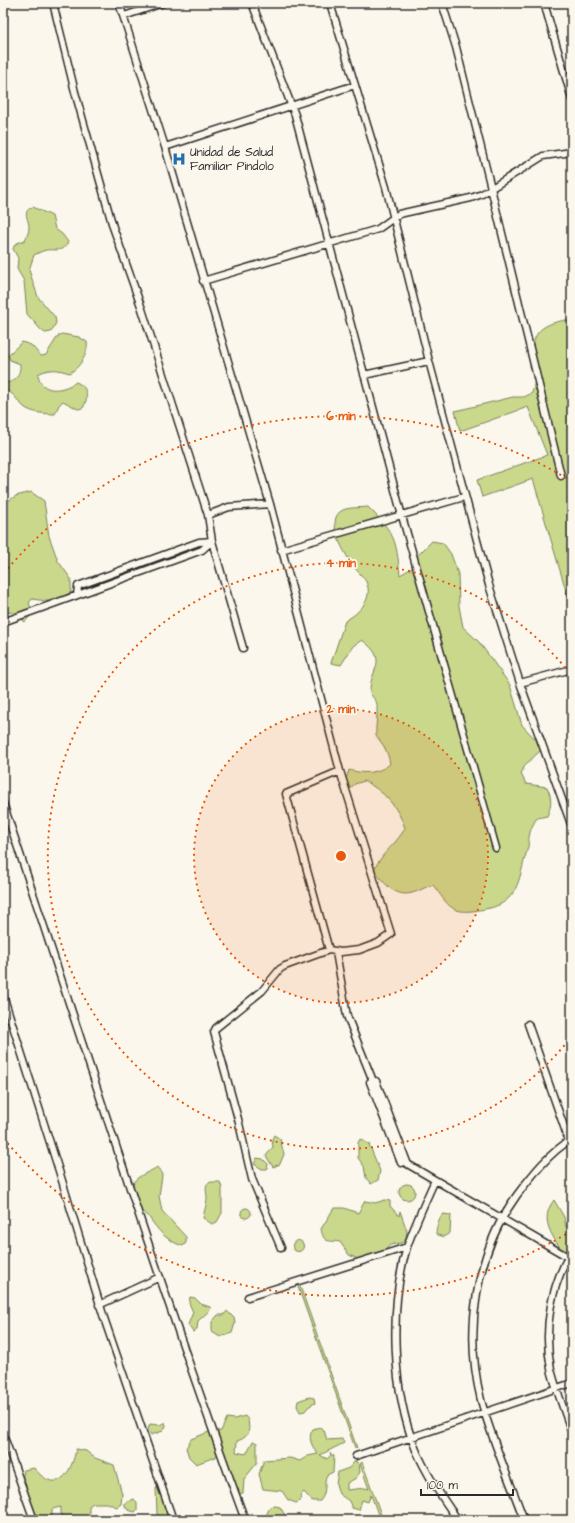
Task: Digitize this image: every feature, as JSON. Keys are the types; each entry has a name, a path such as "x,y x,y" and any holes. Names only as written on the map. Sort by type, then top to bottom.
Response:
{"street":[{"path":"53,3 74,92 113,227 147,324 208,515 212,541 243,648"},
{"path":"119,3 165,147 203,281 270,504 340,771 391,934 378,943 359,950 336,952 328,950 280,969 262,991 216,1028 214,1032 238,1119 252,1179 281,1248"},
{"path":"124,16 163,3"},
{"path":"252,3 291,106 402,516 496,848"},
{"path":"330,3 394,219 464,497 520,683 572,827"},
{"path":"442,3 456,47 560,476"},
{"path":"544,3 572,99"},
{"path":"165,147 355,85"},
{"path":"203,281 378,229 399,214 471,198 491,188 543,156 572,152"},
{"path":"364,376 429,361"},
{"path":"282,550 464,497"},
{"path":"208,515 229,507 270,504"},
{"path":"77,595 78,586 199,542 212,541"},
{"path":"3,622 202,550 212,541"},
{"path":"520,683 572,669"},
{"path":"328,950 286,794 340,771"},
{"path":"3,803 209,1424 245,1520"},
{"path":"336,952 347,1016 404,1162 568,1257"},
{"path":"3,995 60,1174 99,1305 173,1520"},
{"path":"524,1520 485,1412 475,1368 474,1324 476,1302 483,1268 502,1219 526,1183 546,1161 570,1140 528,1024"},
{"path":"435,1180 407,1247 401,1273 397,1308 396,1351 403,1405 412,1437 434,1485 458,1520"},
{"path":"248,1297 407,1247"},
{"path":"572,1250 557,1280 548,1321 551,1369 572,1433"},
{"path":"99,1305 160,1277"},
{"path":"356,1456 572,1383"},
{"path":"3,1434 34,1520"}],"green space":[{"path":"33,207 52,216 55,229 62,234 68,242 61,249 46,250 34,255 29,270 38,297 55,317 56,323 51,332 45,333 27,314 24,281 17,269 18,258 13,249 15,244 25,240 29,227 26,213"},
{"path":"566,320 572,324 572,611 533,479 482,497 477,480 547,455 528,407 460,431 455,411 513,397 524,397 532,393 534,381 533,348 535,338 540,330 550,324"},
{"path":"62,334 79,337 87,342 85,356 73,371 69,373 57,370 46,371 38,374 40,381 43,385 53,389 65,388 76,382 80,384 85,390 87,396 85,404 83,408 78,409 63,401 59,405 55,414 31,411 3,389 3,382 10,382 16,378 20,368 20,364 10,360 8,355 22,342 31,345 41,356 46,355 58,336"},
{"path":"31,492 44,501 49,536 58,561 71,579 71,592 54,602 32,599 29,603 31,613 25,622 13,612 3,613 3,504 16,496"},
{"path":"368,507 384,524 393,537 400,575 412,568 416,557 432,541 443,543 451,554 458,574 459,606 463,627 479,642 510,685 522,725 536,740 541,750 525,765 521,774 526,784 547,787 551,802 549,812 547,816 537,818 533,825 530,832 528,847 519,881 515,889 506,901 490,908 470,911 456,910 447,903 433,885 406,894 395,891 385,884 374,870 377,864 402,834 405,828 402,820 389,800 378,790 364,781 355,784 347,791 346,779 349,770 370,772 380,770 390,764 385,749 376,736 377,705 370,692 372,677 377,660 371,647 362,640 353,646 341,665 331,663 345,621 359,611 368,596 367,584 365,580 346,555 338,538 335,521 337,515 343,510"},
{"path":"204,543 203,547 116,577 117,574"},
{"path":"109,577 109,581 81,590 80,588"},
{"path":"274,1135 280,1139 284,1154 280,1164 273,1167 266,1156 273,1147 272,1139"},
{"path":"360,1139 369,1144 380,1171 378,1180 371,1184 366,1178 364,1166 358,1158 358,1143"},
{"path":"257,1158 263,1159 268,1164 267,1169 262,1169 254,1164"},
{"path":"158,1167 162,1176 159,1196 162,1211 186,1237 186,1243 183,1246 167,1238 147,1215 136,1207 135,1204 133,1192 134,1182 141,1176"},
{"path":"211,1182 220,1182 222,1188 222,1213 217,1222 212,1224 203,1218 207,1200 206,1186"},
{"path":"404,1184 410,1184 415,1189 413,1198 410,1200 404,1200 399,1195 399,1189"},
{"path":"385,1200 390,1201 390,1206 399,1216 400,1211 407,1231 405,1242 390,1245 379,1257 358,1259 349,1255 340,1242 327,1240 322,1234 321,1229 334,1208 344,1208 358,1213 365,1201 375,1203"},
{"path":"554,1200 564,1217 566,1227 569,1224 572,1250 572,1272 569,1263 549,1228 547,1219 548,1210"},
{"path":"246,1208 251,1213 246,1218 241,1213"},
{"path":"443,1214 451,1215 450,1233 443,1237 436,1234 438,1223"},
{"path":"298,1240 302,1242 304,1246 302,1250 298,1252 294,1250 292,1246 294,1242"},
{"path":"299,1285 357,1448 355,1448 298,1287"},
{"path":"190,1297 195,1298 201,1304 210,1307 211,1309 198,1321 197,1329 193,1332 188,1325 193,1312 189,1303"},
{"path":"227,1311 234,1318 235,1323 232,1333 220,1337 212,1332 212,1322 218,1315 224,1315"},
{"path":"309,1397 314,1398 315,1403 308,1407 305,1411 300,1412 297,1406 298,1401"},
{"path":"245,1416 248,1420 249,1431 244,1438 237,1441 236,1452 246,1454 253,1441 257,1443 257,1463 244,1479 243,1493 238,1494 219,1454 196,1464 189,1457 186,1448 191,1439 209,1432 221,1431 227,1418 234,1419"},
{"path":"165,1422 166,1426 163,1431 151,1435 148,1429 150,1424 160,1425"},
{"path":"320,1427 324,1430 327,1440 342,1439 344,1443 320,1455 327,1459 331,1455 330,1453 334,1456 333,1472 326,1477 324,1494 320,1501 312,1501 304,1492 300,1496 301,1500 296,1503 288,1500 282,1491 263,1489 259,1474 264,1460 290,1458 300,1461 308,1456 318,1454 312,1445 310,1435 313,1429"},
{"path":"76,1449 86,1451 95,1458 114,1465 122,1494 121,1504 117,1507 107,1503 93,1503 89,1506 89,1520 55,1520 61,1518 61,1507 52,1509 52,1519 54,1520 39,1520 31,1506 23,1501 22,1481 24,1470 34,1468 42,1476 49,1480 56,1481 61,1479 66,1474 74,1459"},
{"path":"355,1461 359,1464 360,1472 356,1478 347,1483 347,1490 369,1489 360,1464 362,1462 383,1520 380,1520 371,1495 368,1502 362,1500 359,1510 352,1508 349,1501 339,1494 336,1484 338,1472 349,1468"},
{"path":"163,1487 166,1491 169,1510 174,1520 164,1520 157,1514 156,1488"},
{"path":"134,1499 137,1503 137,1510 135,1512 128,1510 125,1506 125,1503"},
{"path":"270,1507 280,1507 288,1520 264,1520"}],"place":[{"name":"Unidad de Salud Familiar Pindolo","path":"179,159"}]}
